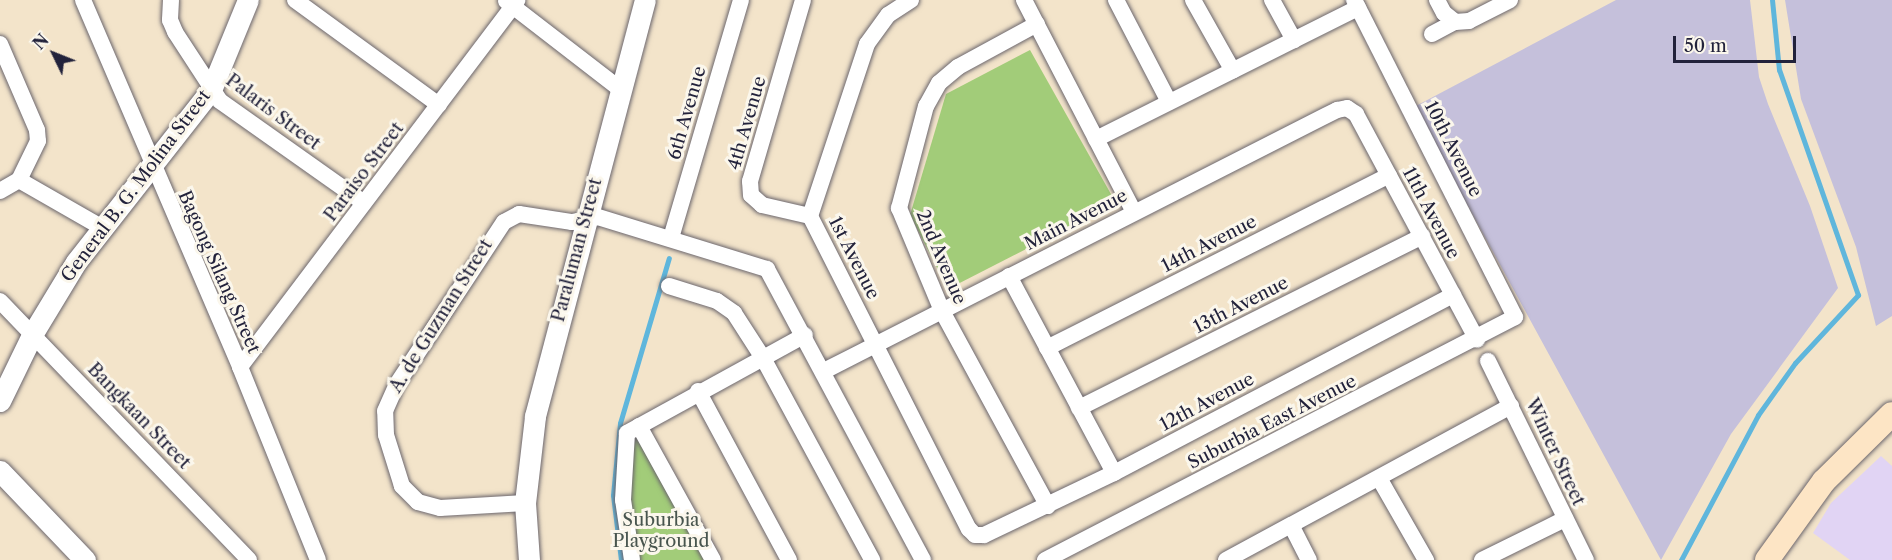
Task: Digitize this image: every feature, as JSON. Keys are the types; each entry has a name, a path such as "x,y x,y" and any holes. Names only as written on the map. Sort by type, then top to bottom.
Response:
{"main road":[{"path":"1767,560 1824,481 1892,414"}],"street":[{"name":"Bagong Silang Street","path":"83,0 151,164 240,368 318,560"},
{"name":"Palaris Street","path":"171,0 170,20 175,32 220,101 364,203"},
{"name":"General B. G. Molina Street","path":"0,401 33,333 70,271 101,227 211,90 248,0"},
{"name":"Paraluman Street","path":"525,503 535,416 584,219 645,0"},
{"name":"6th Avenue","path":"671,238 741,0"},
{"name":"4th Avenue","path":"802,0 750,181 751,195 762,205 810,216"},
{"name":"1st Avenue","path":"911,0 888,15 867,44 810,216 969,529 975,535"},
{"path":"1024,0 1134,212"},
{"path":"1116,0 1169,102"},
{"path":"1193,0 1233,71"},
{"path":"1272,0 1294,40"},
{"path":"1437,0 1444,13 1455,22"},
{"path":"1432,34 1455,22 1469,21 1510,0"},
{"path":"299,1 439,105"},
{"path":"512,2 621,90"},
{"name":"Paraiso Street","path":"240,368 439,105 512,2"},
{"path":"1096,139 1294,40 1356,4"},
{"name":"10th Avenue","path":"1356,4 1515,317"},
{"name":"2nd Avenue","path":"1037,24 948,75 926,106 899,208 942,311 1048,506"},
{"path":"0,44 37,130 34,153 19,180 0,191"},
{"name":"Main Avenue","path":"824,371 1134,212 1347,108"},
{"name":"11th Avenue","path":"1347,108 1356,114 1477,340"},
{"name":"14th Avenue","path":"1047,348 1389,175"},
{"path":"19,180 101,227"},
{"name":"A. de Guzman Street","path":"525,503 440,508 418,502 402,486 386,435 385,411 397,384 498,227 519,214 572,222 584,219"},
{"path":"584,219 598,218 767,268 805,334 923,560"},
{"name":"13th Avenue","path":"1079,408 1422,236"},
{"path":"1009,276 1114,473"},
{"path":"669,286 726,305 763,358 872,560"},
{"name":"12th Avenue","path":"975,535 984,535 1114,473 1453,295"},
{"name":"Bangkaan Street","path":"0,301 249,560"},
{"name":"Suburbia East Avenue","path":"1045,560 1477,340 1515,317"},
{"path":"632,560 623,500 625,436 698,391 805,334"},
{"name":"Winter Street","path":"1488,361 1586,560"},
{"path":"698,391 789,560"},
{"path":"1226,560 1292,527 1511,406"},
{"path":"639,426 713,560"},
{"path":"0,471 85,560"},
{"path":"1379,478 1426,560"},
{"path":"525,503 529,555"},
{"path":"1482,560 1565,519"},
{"path":"1292,527 1309,560"}],"shaded area":[{"path":"1616,0 1750,0 1759,77 1810,206 1838,288 1731,434 1661,560 1414,107"},
{"path":"1785,0 1892,0 1892,316 1876,326 1856,247 1801,99"},
{"path":"1881,456 1892,466 1892,560 1850,560 1813,533 1831,503"}],"green space":[{"path":"1030,50 1116,203 948,289 910,215 946,94"},
{"name":"Suburbia Playground","path":"635,434 709,560 638,560 628,480"}],"waterway":[{"path":"1681,560 1758,415 1795,363 1858,295 1779,70 1772,0"},
{"path":"621,560 613,495 620,423 669,258"}]}
